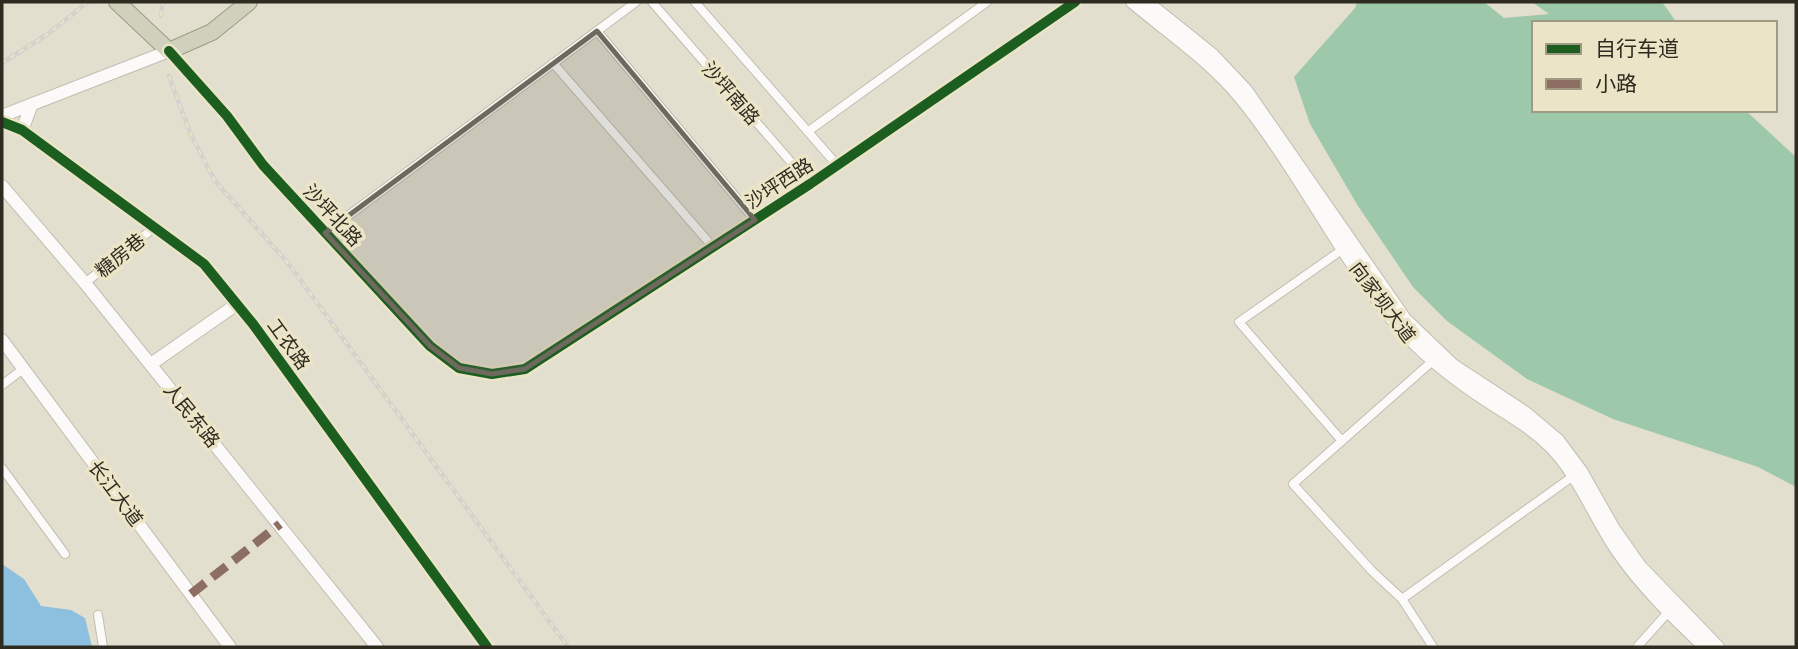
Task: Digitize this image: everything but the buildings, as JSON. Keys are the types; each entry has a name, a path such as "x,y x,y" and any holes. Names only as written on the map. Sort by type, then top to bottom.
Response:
{"highway":[{"path":"119,4 169,51 212,32 249,2"}],"main road":[{"name":"向家坝大道","path":"1132,2 1199,56 1233,89 1347,246"},
{"name":"向家坝大道","path":"1147,2 1213,55 1246,90 1387,313 1461,383 1532,430 1578,474 1627,566 1718,647"},
{"path":"2,116 169,51"},
{"path":"22,130 32,104"},
{"name":"人民东路","path":"2,186 85,283 377,647"},
{"path":"150,364 237,304"},
{"name":"长江大道","path":"2,340 230,647"},
{"name":"向家坝大道","path":"1672,608 1705,647"}],"street":[{"path":"326,233 636,2"},
{"name":"沙坪南路","path":"652,2 810,184"},
{"path":"695,2 837,165"},
{"path":"810,130 987,2"},
{"name":"沙坪西路","path":"492,374 525,369 810,184 1075,2"},
{"path":"597,31 755,219"},
{"name":"沙坪北路","path":"169,51 227,116 263,165 430,346 459,368 492,374"},
{"path":"554,63 713,247"},
{"name":"工农路","path":"2,122 22,130 205,264 487,647"},
{"name":"糖房巷","path":"85,283 155,227"},
{"path":"1342,441 1239,322 1347,246"},
{"path":"1433,647 1402,599 1372,571 1293,484 1436,358"},
{"path":"2,385 23,369"},
{"path":"2,468 65,554"},
{"path":"1402,599 1578,474"},
{"path":"1637,647 1672,608"},
{"path":"98,615 103,647"}],"highlighted area":[{"path":"597,31 755,220 525,369 492,374 459,368 430,346 325,233"}],"green space":[{"path":"1357,2 1484,2 1504,18 1549,14 1532,2 1662,2 1676,21 1532,21 1532,112 1747,112 1796,157 1796,487 1758,467 1613,419 1527,379 1447,321 1413,287 1358,206 1310,124 1294,77 1355,8"}],"water":[{"path":"2,564 24,579 41,606 71,610 85,618 92,647 2,647"}],"railway":[{"path":"2,63 48,34 88,2"},
{"path":"161,16 163,2"},
{"path":"169,76 191,135 215,181 288,263 568,647"}],"marked path":[{"path":"191,594 280,524"}],"cycle path":[{"path":"169,51 227,116 263,165 430,346 459,368 492,374 525,369 810,184 1075,2"},
{"path":"2,122 22,130 204,264 253,324 487,647"}]}
